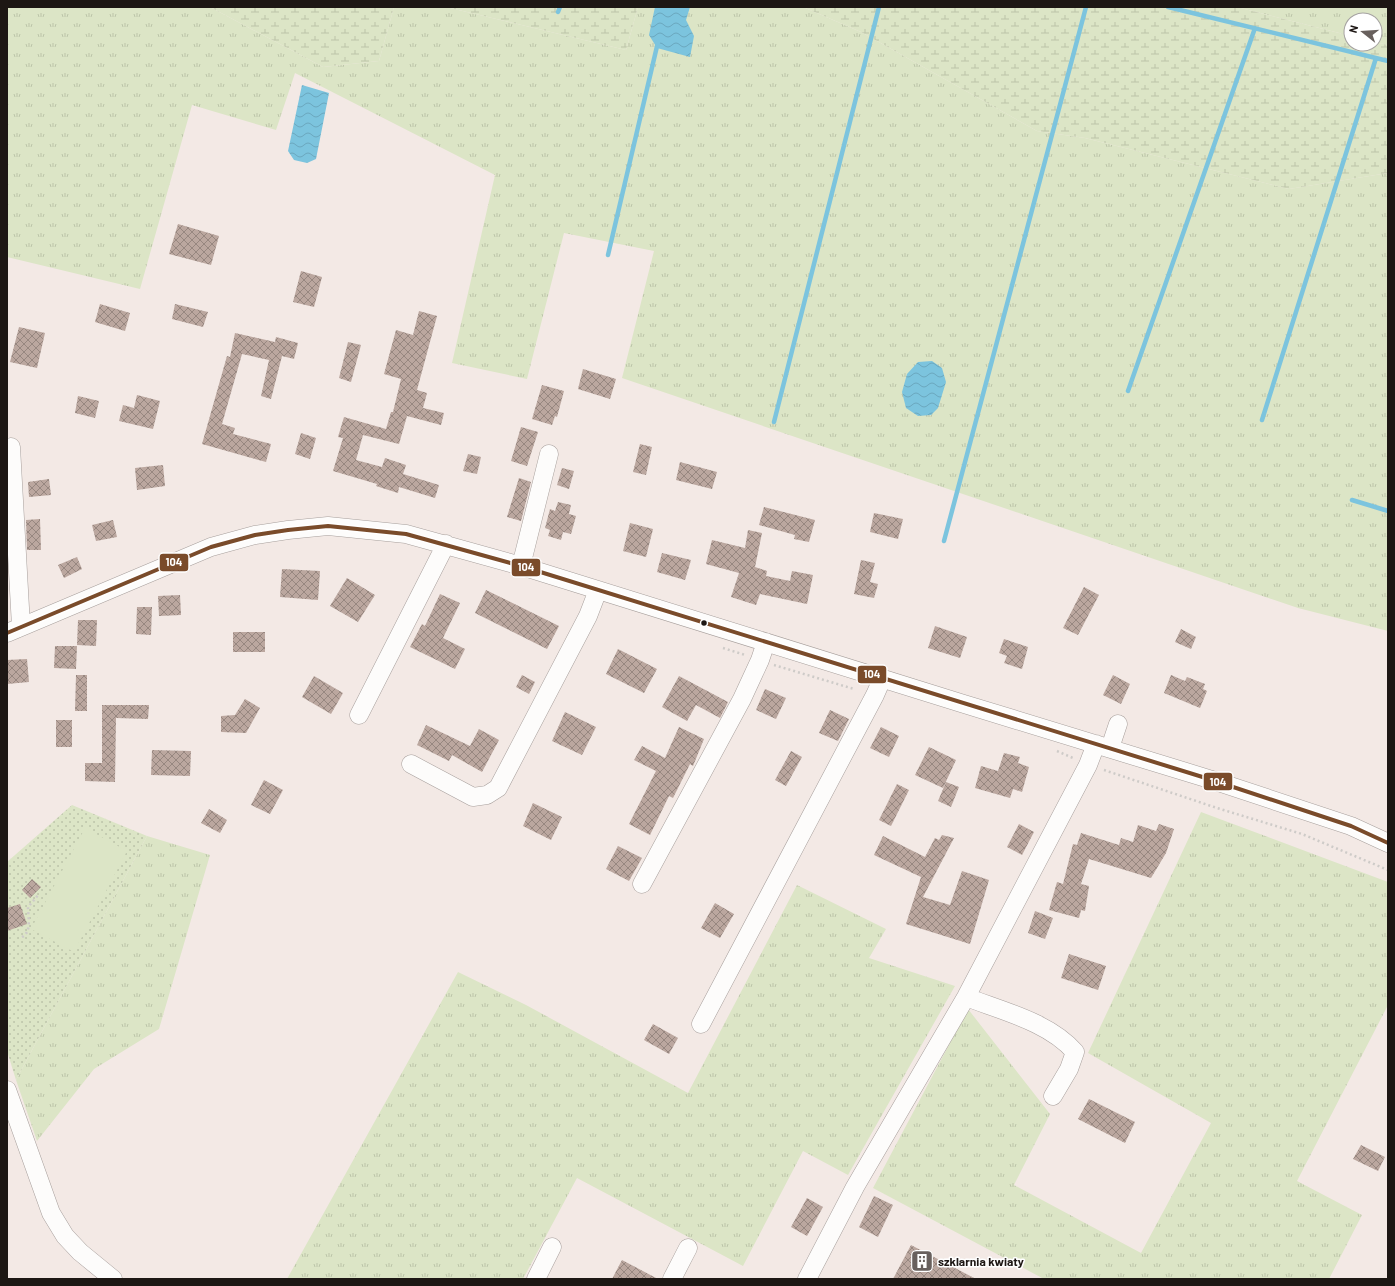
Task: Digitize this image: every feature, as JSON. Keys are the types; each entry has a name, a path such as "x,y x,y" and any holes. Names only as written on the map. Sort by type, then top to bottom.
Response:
{"street":[{"path":"11,447 14,630 211,547 255,535 328,526 406,534 521,566 882,679 1103,746 1335,820 1388,843"},
{"path":"521,566 549,454"},
{"path":"359,715 446,544"},
{"path":"411,764 473,797 487,795 498,788 588,616 598,590"},
{"path":"642,884 742,699 760,660 766,642"},
{"path":"702,1024 882,679"},
{"path":"807,1279 855,1187 966,997 1088,765 1118,724"},
{"path":"966,997 1047,1029 1065,1041 1075,1052 1069,1068 1053,1096"},
{"path":"9,1100 51,1213 65,1236 80,1252 113,1279"},
{"path":"536,1279 552,1247"},
{"path":"672,1279 688,1248"}],"path":[{"path":"719,646 875,695"},
{"path":"1055,750 1088,765 1217,808 1302,834 1388,870"},
{"path":"22,937 25,935 28,928 28,907 39,894"}],"green space":[{"path":"7,7 210,7 323,67 379,61 394,7 446,7 626,50 638,7 803,7 861,32 1037,131 1085,138 1289,189 1388,173 1388,631 1298,608 622,378 654,251 564,233 527,379 452,363 495,175 295,73 276,130 192,105 140,289 7,257"},
{"path":"210,7 394,7 379,61 323,67"},
{"path":"446,7 638,7 626,50"},
{"path":"803,7 1237,7 1343,34 1343,52 1383,52 1383,44 1388,45 1388,173 1289,189 1085,138 1037,131 861,32"},
{"path":"1237,7 1388,7 1388,45 1383,44 1383,12 1343,12 1343,34"},
{"path":"72,805 147,836 16,1080 7,1051 7,862"},
{"path":"1201,812 1388,882 1388,1005 1297,1181 1362,1215 1329,1279 1044,1279 873,1188 968,1009 1050,1114 1014,1185 1141,1253 1211,1123 1088,1053"},
{"path":"85,828 127,851 74,952 31,929"},
{"path":"147,836 210,855 159,1029 94,1069 37,1141 16,1080"},
{"path":"797,885 886,929 869,958 955,986 848,1175 803,1151 743,1266 577,1178 523,1279 287,1279 458,972 526,1005 688,1093"}],"water":[{"path":"655,7 690,7 686,20 694,36 690,57 657,48 649,35"},
{"path":"302,85 329,93 316,159 307,163 294,160 288,151"},
{"path":"932,361 942,368 946,382 938,408 931,415 918,416 906,408 902,392 907,374 918,362"}],"building":[{"path":"178,224 219,236 211,265 169,254"},
{"path":"301,271 322,277 314,307 293,302"},
{"path":"100,304 130,313 125,331 95,322"},
{"path":"175,304 208,312 203,327 172,319"},
{"path":"419,311 437,316 417,390 427,393 423,408 444,413 441,425 407,416 399,444 363,435 356,460 382,467 385,458 406,465 403,474 439,485 435,498 399,487 398,493 376,486 377,484 333,471 343,438 338,437 344,417 386,429 391,412 393,412 401,379 384,374 396,330 413,335"},
{"path":"19,327 45,333 37,368 10,362"},
{"path":"235,333 275,342 276,337 298,343 294,359 282,356 271,399 261,396 269,360 242,354 222,424 235,428 233,434 271,444 266,462 202,444 227,356 230,357"},
{"path":"348,342 361,345 351,382 339,378"},
{"path":"583,369 616,379 610,399 578,389"},
{"path":"542,385 564,391 557,417 555,416 552,425 532,419"},
{"path":"137,395 160,401 153,429 119,421 123,405 134,408"},
{"path":"78,396 99,401 95,418 75,413"},
{"path":"521,427 538,432 527,466 511,461"},
{"path":"301,433 316,438 310,459 295,454"},
{"path":"640,444 652,447 646,475 633,472"},
{"path":"468,454 481,457 477,474 463,471"},
{"path":"680,462 717,472 712,489 676,480"},
{"path":"163,465 165,486 137,490 135,468"},
{"path":"562,468 574,471 569,489 557,485"},
{"path":"519,478 531,482 521,521 507,517"},
{"path":"49,479 51,495 29,497 28,482"},
{"path":"558,502 571,505 569,514 576,516 571,534 563,532 561,540 548,536 550,530 545,528 550,509 555,511"},
{"path":"764,507 815,520 809,542 794,539 795,535 759,525"},
{"path":"874,513 903,519 898,539 870,532"},
{"path":"40,519 41,550 27,550 26,520"},
{"path":"113,520 117,537 96,541 92,525"},
{"path":"630,523 653,529 646,557 623,551"},
{"path":"748,530 762,533 755,567 767,571 766,576 790,581 792,571 813,575 807,604 760,594 756,605 731,597 739,573 706,564 712,540 745,548"},
{"path":"662,553 691,560 685,580 657,572"},
{"path":"77,557 82,569 64,578 58,565"},
{"path":"861,560 875,563 870,582 878,584 874,598 854,594"},
{"path":"282,569 320,571 318,600 280,597"},
{"path":"347,578 375,595 358,622 330,606"},
{"path":"1084,587 1099,595 1078,635 1063,628"},
{"path":"486,590 559,626 547,649 475,613"},
{"path":"440,594 460,603 443,638 465,649 455,669 410,647 422,624 425,626"},
{"path":"180,595 181,615 159,616 158,596"},
{"path":"137,607 152,607 151,635 136,634"},
{"path":"78,620 97,620 96,646 77,645"},
{"path":"935,626 967,637 960,658 928,648"},
{"path":"1181,629 1196,637 1191,649 1175,642"},
{"path":"233,632 265,632 265,652 233,652"},
{"path":"1004,639 1028,647 1022,669 1004,663 1007,656 999,653"},
{"path":"55,646 77,646 76,669 54,668"},
{"path":"618,649 657,669 644,693 606,674"},
{"path":"27,659 29,682 7,684 7,660"},
{"path":"76,675 87,675 87,711 75,711"},
{"path":"522,675 535,682 529,694 516,687"},
{"path":"1113,675 1130,684 1121,704 1103,695"},
{"path":"1171,675 1185,681 1187,677 1205,684 1203,689 1207,691 1200,708 1164,693"},
{"path":"314,676 343,693 331,714 302,697"},
{"path":"679,676 728,702 720,718 696,705 687,721 662,707"},
{"path":"765,689 786,698 776,719 756,710"},
{"path":"245,699 260,708 246,733 221,732 221,716 235,715"},
{"path":"102,705 149,705 148,719 116,718 115,782 85,781 85,763 102,763"},
{"path":"830,710 849,719 838,741 819,733"},
{"path":"565,712 596,727 582,755 552,741"},
{"path":"56,720 72,720 72,747 56,747"},
{"path":"426,725 470,746 479,729 499,740 482,772 452,755 449,761 417,745"},
{"path":"679,727 704,739 693,766 690,764 673,798 669,796 650,835 629,824 656,771 634,760 642,746 665,758"},
{"path":"881,727 899,736 889,757 870,748"},
{"path":"929,747 956,760 943,788 915,775"},
{"path":"152,750 191,751 190,776 151,775"},
{"path":"791,751 802,757 786,786 775,780"},
{"path":"1004,753 1020,757 1018,763 1029,767 1022,792 1013,789 1010,798 975,788 981,766 998,771"},
{"path":"264,780 283,790 270,814 251,805"},
{"path":"946,782 959,787 951,807 938,801"},
{"path":"897,784 909,790 891,826 879,820"},
{"path":"533,803 562,817 551,840 523,826"},
{"path":"209,809 227,820 220,833 201,823"},
{"path":"1019,824 1034,832 1022,855 1007,847"},
{"path":"1159,824 1174,829 1166,853 1151,878 1089,859 1081,884 1089,886 1085,911 1081,910 1079,918 1049,910 1057,882 1063,884 1073,844 1077,845 1081,833 1119,845 1121,838 1133,842 1138,825 1156,831"},
{"path":"942,835 954,838 923,897 950,905 962,871 989,880 970,944 906,924 921,877 874,855 883,836 925,857 935,838 939,840"},
{"path":"618,846 642,858 629,881 606,869"},
{"path":"32,879 41,887 30,898 22,890"},
{"path":"715,903 734,914 720,938 701,928"},
{"path":"20,904 27,924 7,931 7,908"},
{"path":"1035,911 1053,918 1045,939 1028,933"},
{"path":"1069,954 1106,966 1098,990 1061,978"},
{"path":"653,1024 678,1038 669,1054 644,1040"},
{"path":"1089,1099 1135,1122 1125,1143 1078,1119"},
{"path":"1361,1145 1385,1157 1378,1171 1353,1159"},
{"path":"874,1196 893,1205 878,1237 859,1227"},
{"path":"807,1198 823,1207 807,1236 791,1227"},
{"name":"szklarnia kwiaty","path":"911,1245 976,1279 893,1279"},
{"path":"622,1260 658,1279 612,1279"}],"waterway":[{"path":"558,12 560,7"},
{"path":"774,422 879,7"},
{"path":"944,541 1086,7"},
{"path":"1168,7 1388,61"},
{"path":"1128,391 1255,28"},
{"path":"608,255 658,42"},
{"path":"1262,420 1376,58"},
{"path":"1352,500 1388,511"}],"transit line":[{"name":"104","path":"7,633 211,547 255,535 328,526 406,534 521,566 1209,779 1351,826 1388,843"}],"place":[{"name":"szklarnia kwiaty","path":"922,1261"}]}
